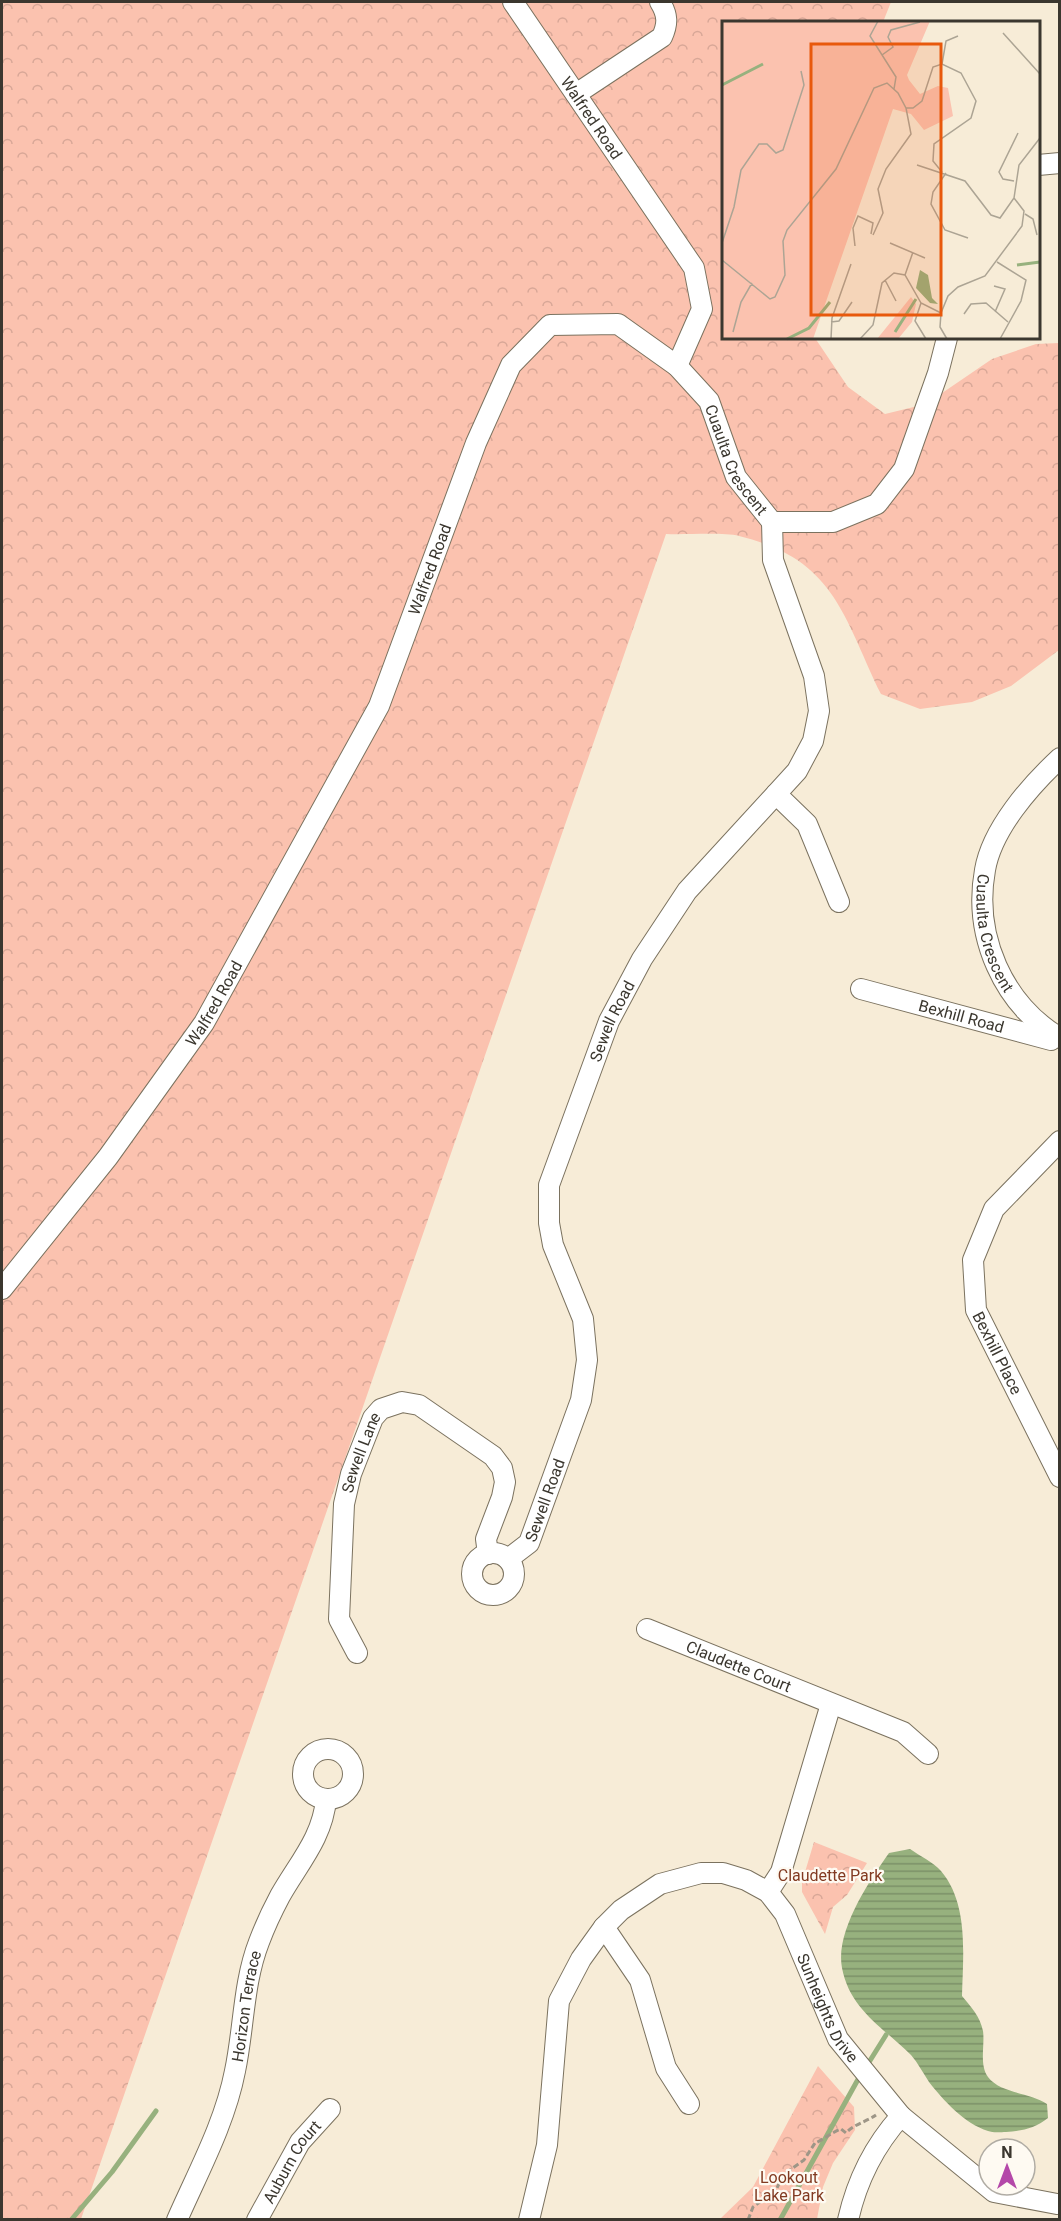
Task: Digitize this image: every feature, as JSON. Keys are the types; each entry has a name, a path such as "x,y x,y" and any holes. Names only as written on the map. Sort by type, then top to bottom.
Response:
{"street":[{"name":"Walfred Road","path":"2,1289 108,1157 204,1023 238,962 379,706 476,443 511,365 550,325 618,324 677,366 702,309 694,268 513,2"},
{"path":"576,94 662,37 667,27 667,16 660,2"},
{"path":"1040,165 1059,163"},
{"name":"Cuaulta Crescent","path":"677,366 709,401 736,477 772,522 833,522 877,504 904,469 938,373 947,339"},
{"name":"Sewell Road","path":"488,1554 502,1555 508,1559 529,1543 581,1401 587,1360 583,1319 553,1245 549,1223 549,1185 609,1021 642,959 687,891 797,771 813,741 819,711 814,676 773,560 772,522"},
{"name":"Cuaulta Crescent","path":"1059,758 1034,782 1004,823 985,869 982,916 992,958 1013,999 1038,1026 1059,1040"},
{"path":"776,794 807,824 839,903"},
{"name":"Bexhill Road","path":"861,990 1059,1040"},
{"name":"Bexhill Place","path":"1059,1141 994,1209 973,1260 976,1310 1059,1477"},
{"name":"Sewell Lane","path":"357,1653 339,1619 344,1504 351,1474 373,1418 381,1409 402,1402 419,1405 493,1456 502,1468 505,1482 502,1497 486,1539 488,1554"},
{"path":"488,1554 476,1563 472,1578 480,1591 488,1594 503,1593 513,1581 514,1574 508,1559"},
{"name":"Claudette Court","path":"647,1629 903,1732 928,1754"},
{"path":"768,1892 781,1872 831,1704"},
{"name":"Horizon Terrace","path":"177,2220 227,2102 258,1944 280,1896 318,1835 325,1817 326,1799"},
{"name":"Sunheights Drive","path":"528,2220 547,2145 559,2001 581,1959 604,1927 642,1894 679,1877 701,1873 723,1873 746,1880 768,1892 785,1914 838,2039 899,2113 994,2192 1058,2205"},
{"path":"604,1927 640,1980 666,2068 689,2104"},
{"name":"Auburn Court","path":"257,2220 300,2142 330,2109"},
{"path":"848,2220 856,2190 870,2159 899,2113"}],"path":[{"path":"748,2220 753,2207 776,2190 783,2175 804,2160 815,2143 820,2142 824,2136 841,2129 846,2133 852,2126 865,2122 885,2109 899,2113"}],"green space":[{"path":"2,2 891,2 883,21 722,21 722,339 816,339 848,387 885,414 926,404 992,359 1036,344 1059,343 1059,650 1011,686 972,702 920,709 881,694 845,616 832,594 796,559 771,546 739,536 666,534 81,2219 2,2220"},
{"name":"Claudette Park","path":"814,1842 867,1863 847,1895 833,1907 825,1934 802,1892 802,1882"},
{"name":"Lookout Lake Park","path":"818,2066 854,2107 855,2130 833,2163 823,2187 817,2219 720,2219 753,2187"}],"shaded area":[{"path":"910,1849 938,1868 950,1884 960,1914 962,1930 962,1996 975,2012 982,2026 985,2072 1000,2087 1047,2104 1048,2118 1033,2127 1018,2131 992,2132 979,2128 963,2117 929,2082 911,2055 860,2007 846,1983 841,1954 855,1908 889,1853"}],"waterway":[{"path":"866,2067 886,2035"},
{"path":"780,2220 861,2074"},
{"path":"71,2220 112,2172 156,2111"}]}
